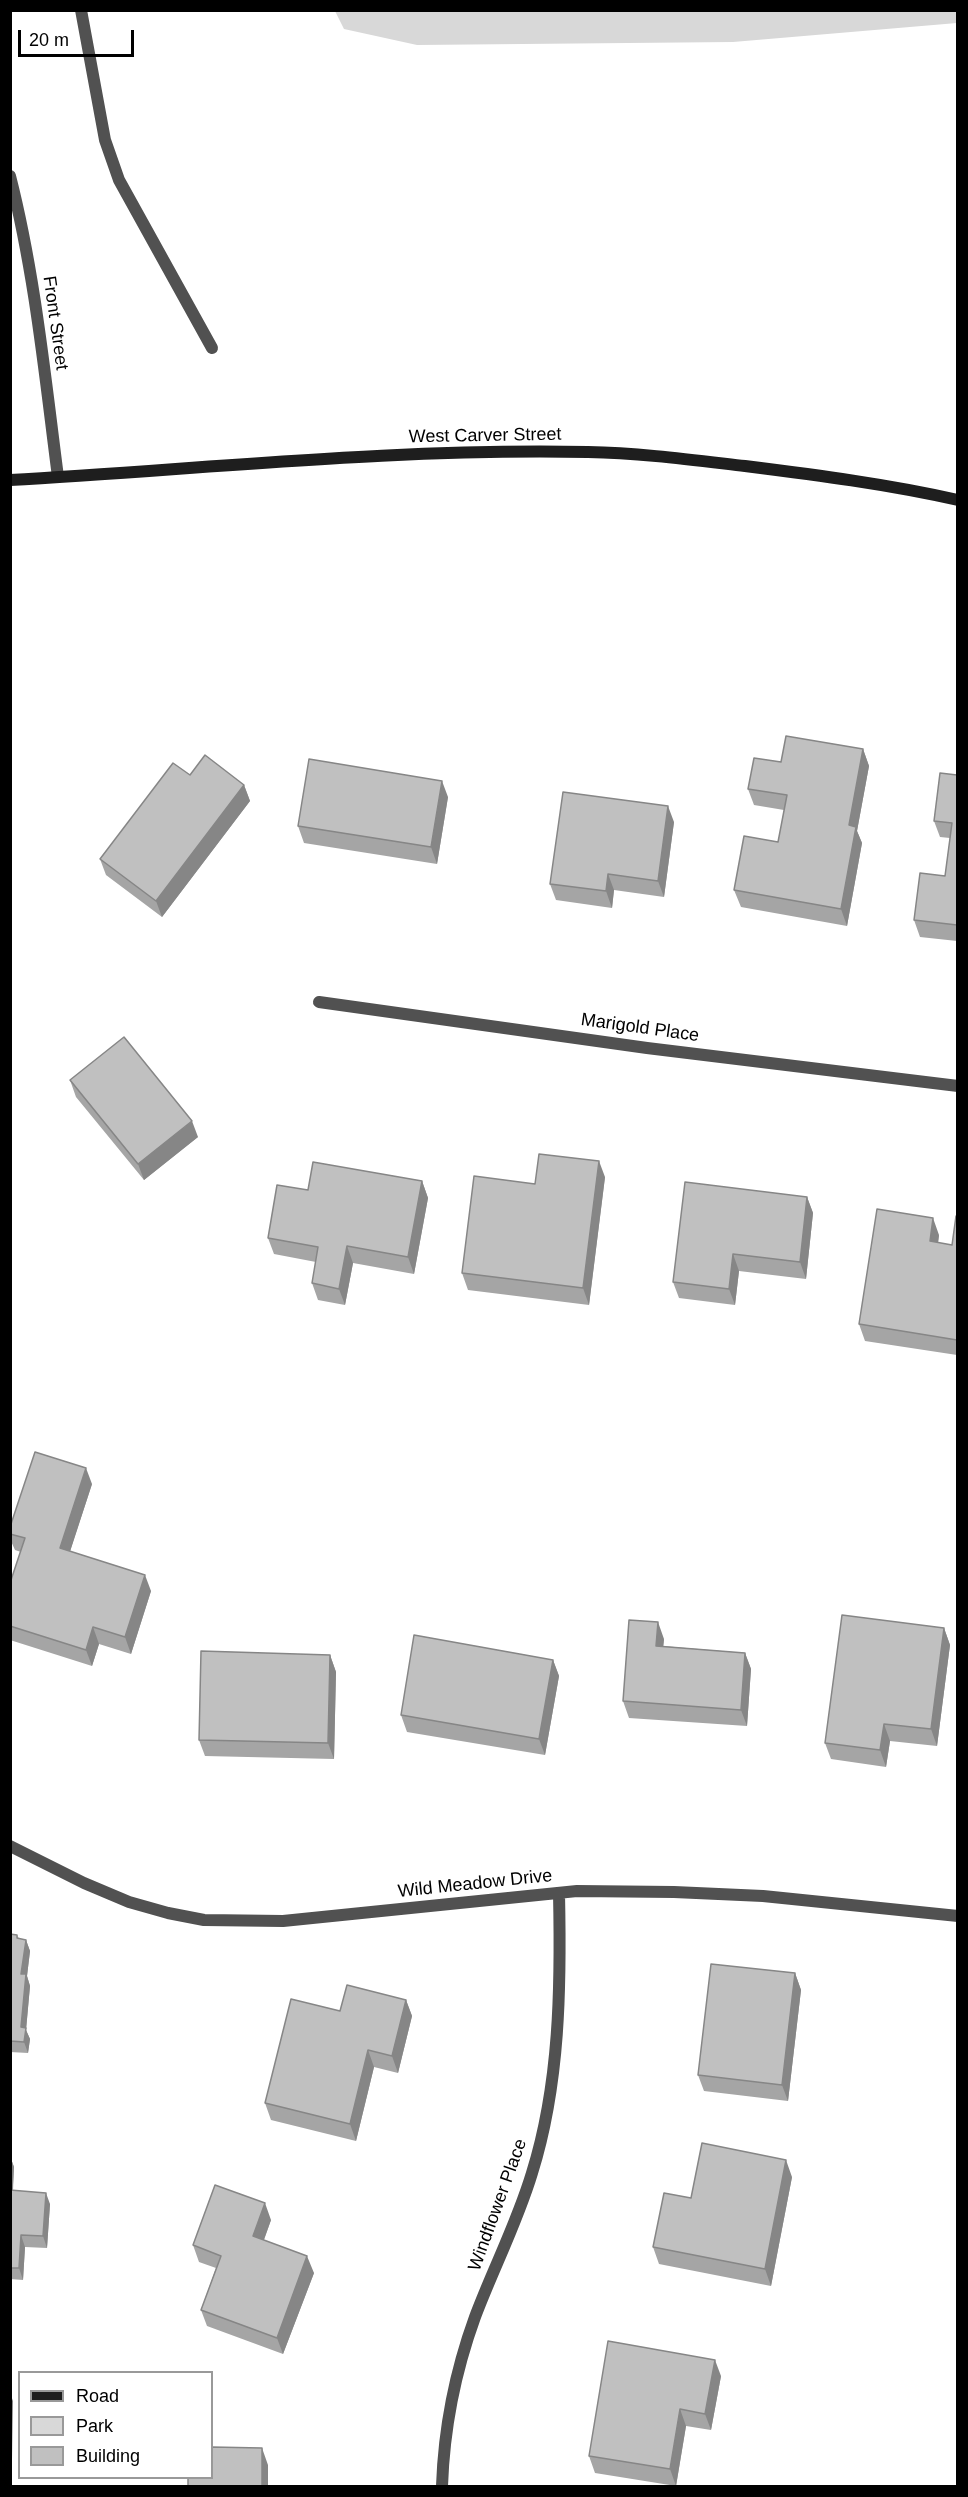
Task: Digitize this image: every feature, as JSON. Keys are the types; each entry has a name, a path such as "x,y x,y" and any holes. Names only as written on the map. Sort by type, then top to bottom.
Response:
{"street":[{"path":"81,10 105,140 118,180 212,348"},
{"name":"Front Street","path":"10,176 20,215 35,305 58,477"},
{"name":"West Carver Street","path":"10,480 346,457 478,452 590,452 703,461 828,476 957,500"},
{"name":"Marigold Place","path":"319,1002 647,1048 957,1086"},
{"name":"Wild Meadow Drive","path":"10,1846 84,1883 129,1902 204,1920 283,1921 559,1893 674,1892 763,1896 957,1916"},
{"name":"Windflower Place","path":"442,2487 448,2411 459,2367 475,2318 532,2175 542,2139 550,2092 558,2006 559,1893"}],"green space":[{"path":"957,10 957,23 733,42 417,45 344,29 335,11"}],"building":[{"path":"786,736 863,749 849,825 856,827 841,909 734,890 744,836 778,842 787,795 748,789 754,758 781,762"},
{"path":"205,755 244,785 156,901 100,859 173,763 190,775"},
{"path":"309,759 442,781 431,847 298,826"},
{"path":"940,773 957,775 957,925 914,920 920,873 945,876 952,823 934,821"},
{"path":"563,792 668,806 658,881 608,874 606,891 550,884"},
{"path":"124,1037 192,1121 138,1164 70,1080"},
{"path":"539,1154 599,1161 583,1288 462,1273 474,1176 535,1184"},
{"path":"313,1162 422,1181 408,1257 347,1246 339,1289 312,1283 318,1247 268,1238 277,1185 308,1190"},
{"path":"685,1182 807,1197 800,1262 733,1254 729,1289 673,1282"},
{"path":"877,1209 933,1218 930,1241 952,1245 957,1216 957,1340 859,1324"},
{"path":"35,1452 86,1468 60,1548 145,1575 125,1637 93,1627 86,1650 10,1626 10,1583 25,1538 10,1534 10,1527"},
{"path":"842,1615 944,1628 931,1729 884,1724 880,1750 825,1743"},
{"path":"629,1620 658,1622 656,1646 745,1653 741,1710 623,1701"},
{"path":"414,1635 553,1660 539,1739 401,1715"},
{"path":"201,1651 330,1655 328,1743 199,1740"},
{"path":"10,1934 26,1940 21,1974 26,1974 21,2027 26,2028 24,2042 10,2041"},
{"path":"711,1964 795,1973 782,2085 698,2075"},
{"path":"347,1985 406,2000 392,2056 368,2050 350,2124 265,2103 291,1999 340,2011"},
{"path":"702,2143 786,2160 765,2269 653,2247 664,2193 691,2198"},
{"path":"215,2185 265,2203 253,2236 307,2256 277,2338 201,2310 221,2256 193,2245"},
{"path":"10,2190 46,2193 43,2236 21,2235 19,2268 10,2268"},
{"path":"608,2341 715,2360 705,2414 680,2409 670,2469 589,2456"},
{"path":"213,2447 262,2448 262,2487 188,2487 188,2479 213,2479"}]}
